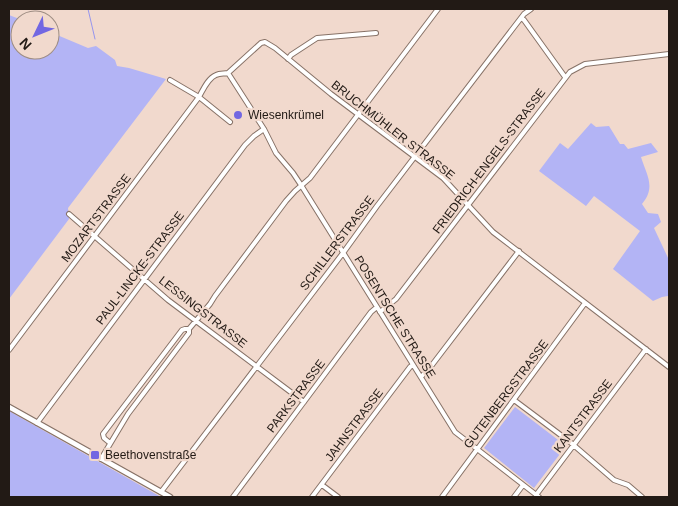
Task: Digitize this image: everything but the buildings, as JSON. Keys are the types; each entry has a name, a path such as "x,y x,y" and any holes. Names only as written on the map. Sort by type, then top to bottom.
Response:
{"street":[{"path":"101,459 128,414 189,333 189,329 210,304 286,201 310,178 438,9"},
{"name":"SCHILLERSTRASSE","path":"161,492 524,14 531,9"},
{"path":"521,18 566,77 576,68 585,64 669,54"},
{"path":"288,58 317,38 376,33"},
{"name":"BRUCHMÜHLER STRASSE","path":"199,97 204,87 214,76 228,73 265,42 443,178 493,232 669,367"},
{"name":"POSENTSCHE STRASSE","path":"228,73 264,129 276,153 301,185 455,432 538,496"},
{"name":"FRIEDRICH-ENGELS-STRASSE","path":"378,309 396,299 566,77"},
{"path":"170,80 199,97 230,122"},
{"name":"MOZARTSTRASSE","path":"9,350 199,97"},
{"name":"PAUL-LINCKE-STRASSE","path":"37,423 245,145 264,129"},
{"name":"LESSINGSTRASSE","path":"69,214 168,300 304,402"},
{"path":"421,377 519,251"},
{"name":"GUTENBERGSTRASSE","path":"442,497 586,303"},
{"name":"PARKSTRASSE","path":"233,497 371,312 378,309"},
{"path":"110,443 104,438 103,434 182,330 189,329"},
{"name":"KANTSTRASSE","path":"538,496 573,444 646,349"},
{"name":"JAHNSTRASSE","path":"312,497 413,365"},
{"path":"514,400 573,444 614,480 628,485 642,497"},
{"path":"9,408 170,497"},
{"path":"322,485 338,497"},
{"path":"514,497 523,485"}],"shaded area":[{"path":"9,15 10,60 60,60 60,36 88,48 96,46 115,60 117,66 166,79 68,208 69,219 9,299"},
{"path":"591,123 596,127 609,126 620,144 624,144 628,149 651,143 658,152 641,157 649,181 649,192 642,204 648,213 658,214 661,222 654,228 669,260 668,296 653,301 613,269 640,231 594,196 586,206 539,171 560,143 568,149"},
{"path":"515,407 566,446 534,488 484,448"},
{"path":"9,411 161,497 9,497"}],"waterway":[{"path":"88,9 95,39"}],"place":[{"name":"Wiesenkrümel","path":"238,115"},
{"name":"Beethovenstraße","path":"95,455"}]}
